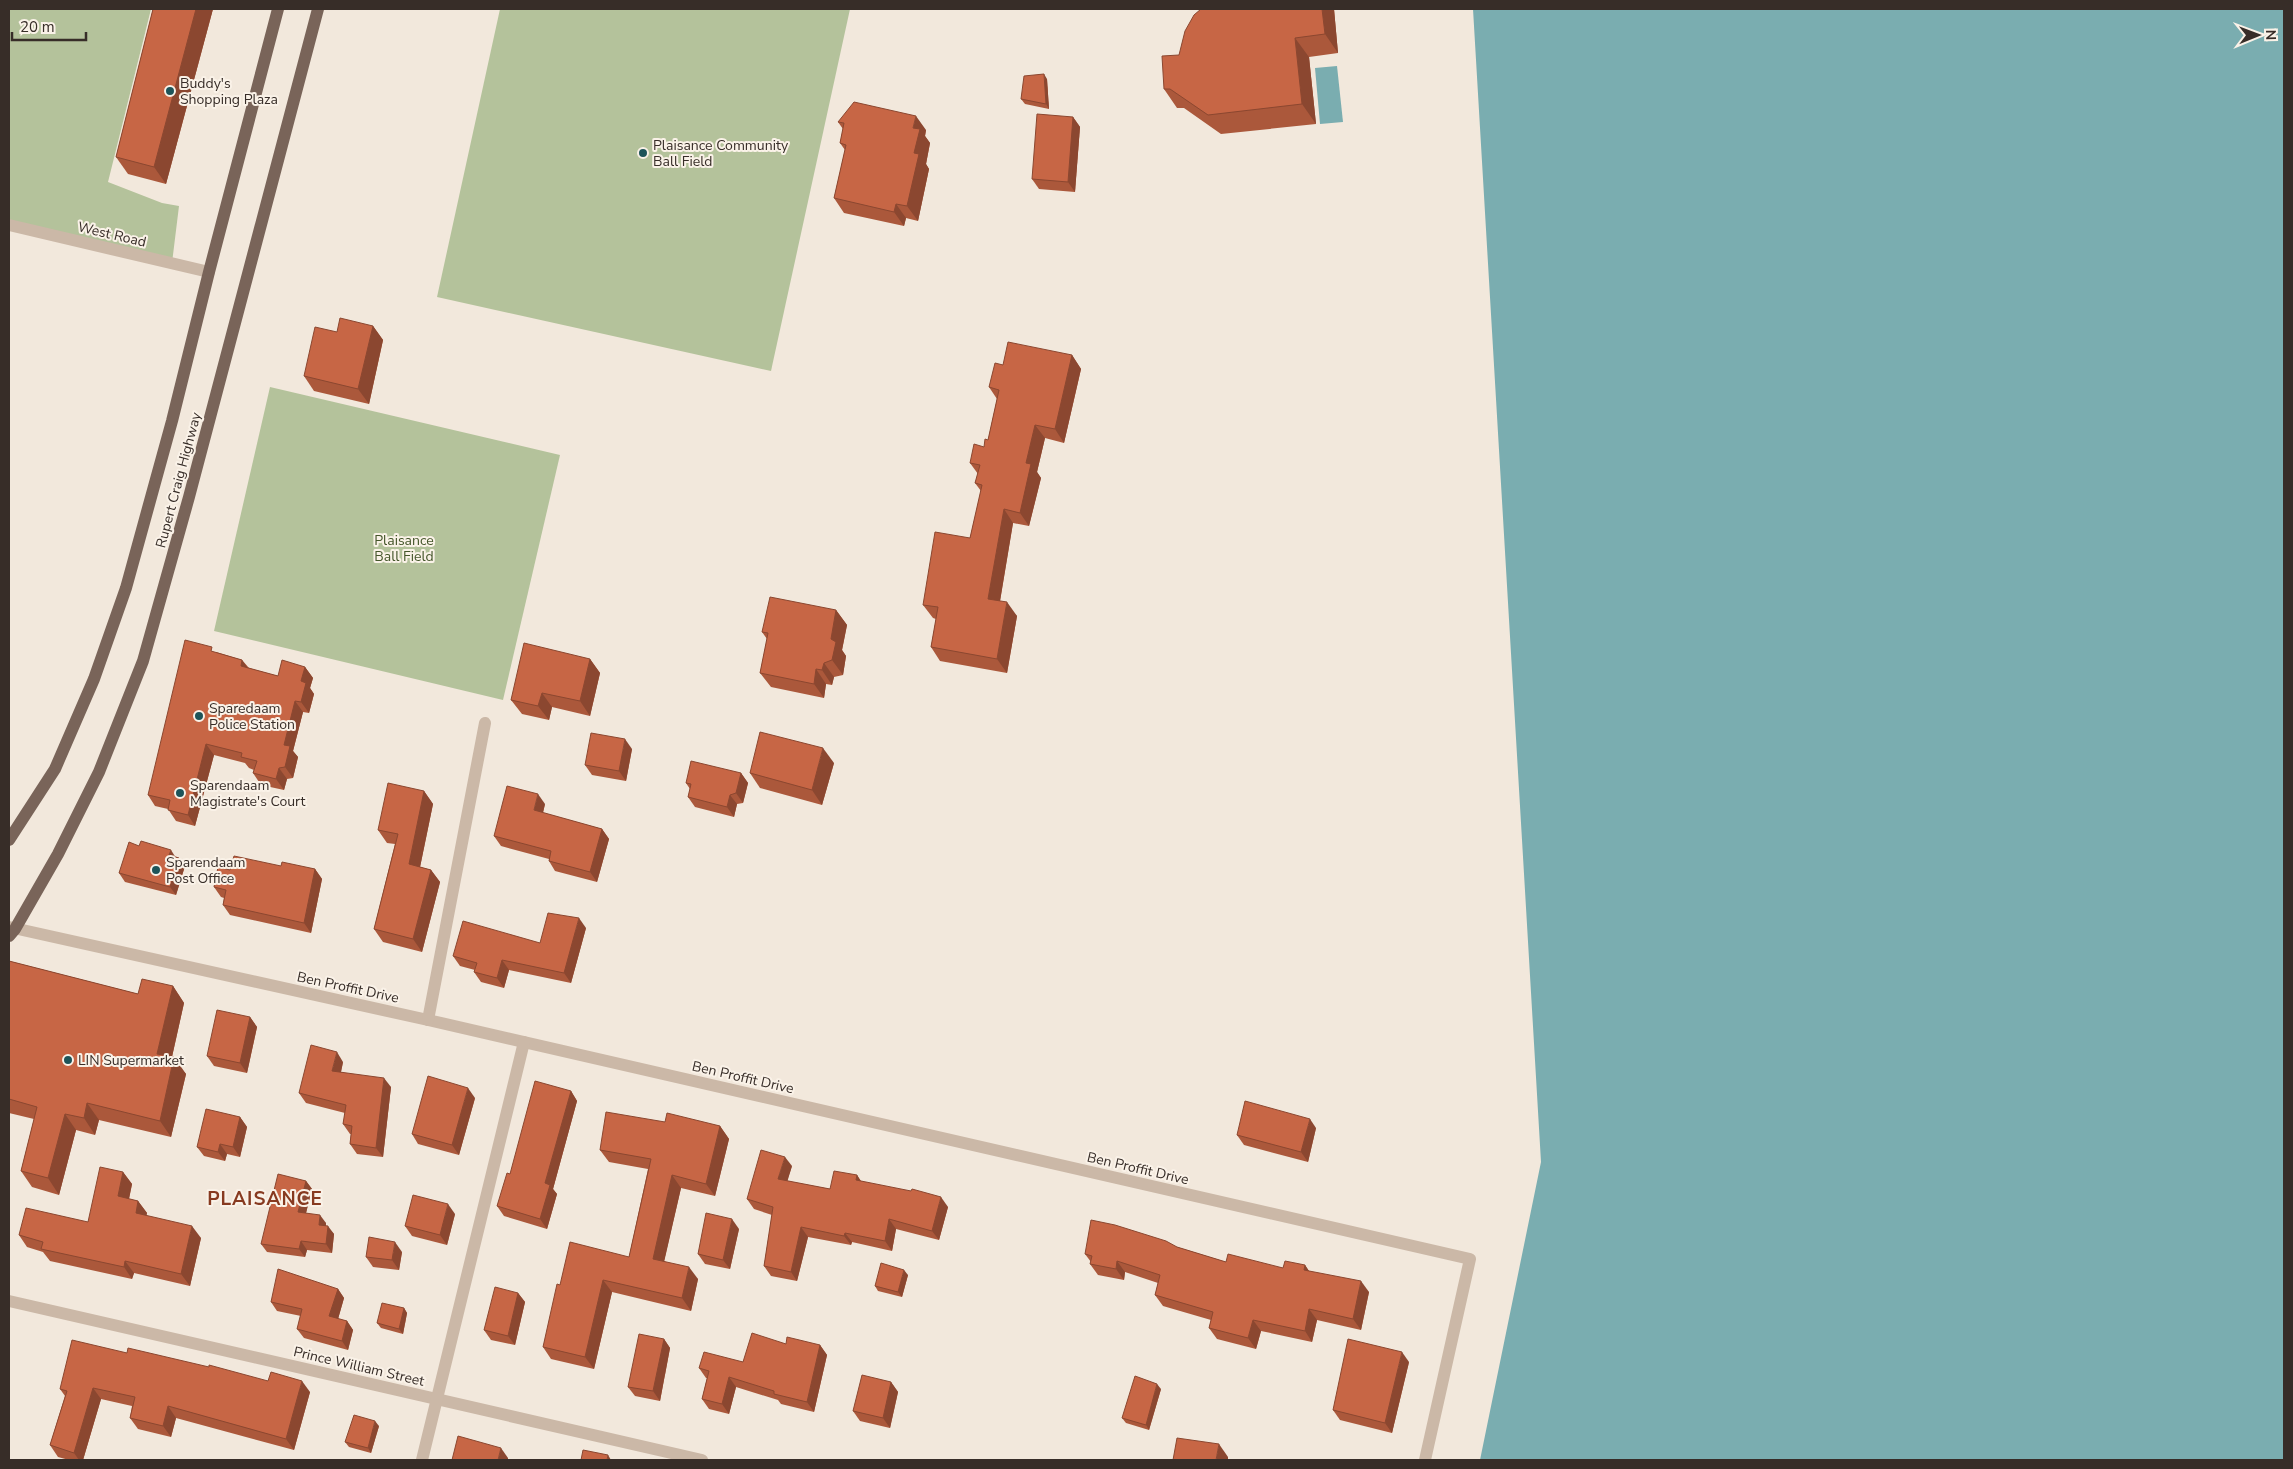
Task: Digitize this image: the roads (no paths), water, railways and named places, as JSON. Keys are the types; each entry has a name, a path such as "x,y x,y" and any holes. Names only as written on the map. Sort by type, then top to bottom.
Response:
{"main road":[{"name":"Rupert Craig Highway","path":"9,840 55,769 94,679 126,588 172,421 278,9"},
{"name":"Rupert Craig Highway","path":"11,931 58,854 99,772 143,661 192,488 318,9"}],"street":[{"name":"West Road","path":"9,226 209,272"},
{"path":"428,1020 485,724"},
{"name":"Ben Proffit Drive","path":"11,931 428,1020 1470,1259 1425,1460"},
{"path":"422,1460 524,1042"},
{"name":"Prince William Street","path":"9,1301 702,1460"}],"water":[{"path":"1473,9 2284,9 2284,1460 1480,1460 1541,1162"},
{"path":"1337,66 1343,122 1320,124 1315,68"}],"place":[{"name":"Buddy's Shopping Plaza","path":"170,91"},
{"name":"Plaisance Community Ball Field","path":"643,153"},
{"name":"Sparedaam Police Station","path":"199,716"},
{"name":"Sparendaam Magistrate's Court","path":"180,793"},
{"name":"Sparendaam Post Office","path":"156,870"},
{"name":"LIN Supermarket","path":"68,1060"}],"district":[{"name":"PLAISANCE","path":"265,1198"}],"park label":[{"name":"Plaisance Ball Field","path":"404,548"}]}
